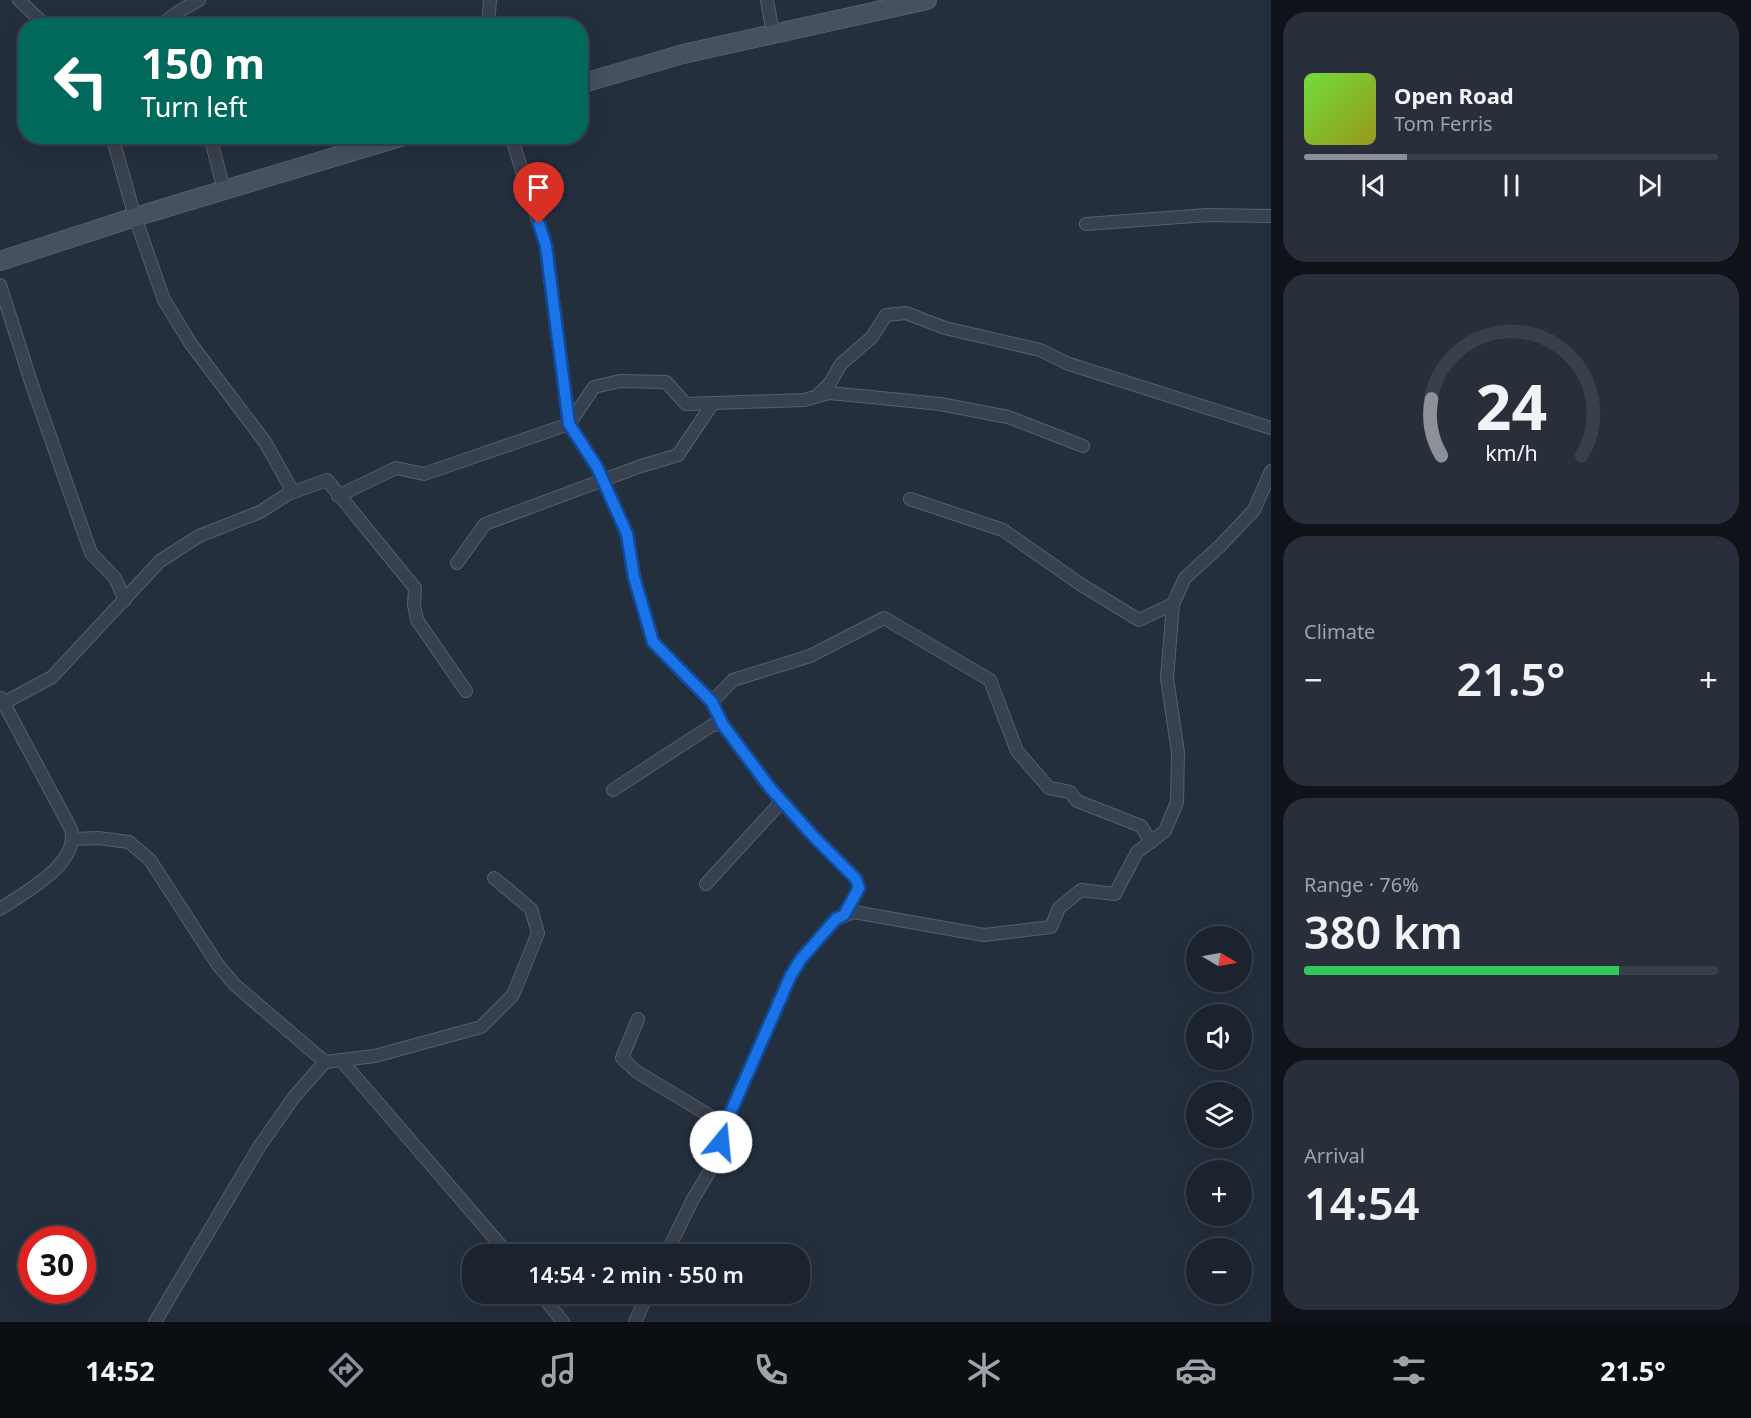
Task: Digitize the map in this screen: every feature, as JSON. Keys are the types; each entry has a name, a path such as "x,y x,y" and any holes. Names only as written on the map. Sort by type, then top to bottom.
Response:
{"street":[{"path":"20,0 38,18"},
{"path":"170,18 199,0"},
{"path":"489,18 490,0"},
{"path":"767,0 773,34"},
{"path":"588,82 683,54 927,0"},
{"path":"178,12 179,18"},
{"path":"114,144 135,217 164,300 191,344 265,442 293,492"},
{"path":"212,144 224,190"},
{"path":"0,261 135,217 377,144"},
{"path":"514,144 546,246 569,424 603,480 627,534 634,577 653,642 712,702 723,725 782,801 856,879 859,888 844,915"},
{"path":"1086,224 1207,215 1271,216"},
{"path":"0,285 32,385 92,553 115,578 125,600"},
{"path":"816,397 830,383 841,364 872,337 886,315 906,313 945,328 1040,350 1069,364 1271,428"},
{"path":"338,496 396,468 424,474 569,424 594,387 620,381 666,382 686,404 804,400 829,393 940,404 1008,417 1083,446"},
{"path":"457,563 485,524 678,455 713,403"},
{"path":"671,1244 693,1199 717,1159 725,1125 791,975 801,959 836,919 854,912 984,935 1050,927 1059,908 1081,890 1115,894 1137,852 1165,831 1177,802 1178,753 1167,678 1173,604 1185,578 1254,510 1271,471"},
{"path":"0,909 51,873 69,852 73,839 71,829 2,699 52,677 125,600 150,569 160,561 199,536 260,512 293,492 327,480 415,588 414,605 417,620 466,691"},
{"path":"910,499 1003,530 1080,584 1139,620 1173,604"},
{"path":"712,702 733,680 810,656 884,618 990,680 1017,751 1049,788 1070,792 1077,801 1141,826 1151,842"},
{"path":"613,790 714,724 723,725"},
{"path":"706,884 782,801"},
{"path":"73,839 98,838 129,842 150,860 218,965 235,985 325,1062"},
{"path":"155,1322 259,1147 294,1097 325,1062 375,1056 481,1027 513,995 538,933 531,909 494,878"},
{"path":"638,1019 621,1058 637,1072 725,1125"},
{"path":"341,1060 499,1244"},
{"path":"549,1304 563,1322"},
{"path":"634,1322 643,1304"}],"route":[{"path":"539,224 546,246 569,424 597,467 627,534 634,577 653,642 712,702 723,725 771,789 856,879 859,888 844,915 836,919 801,959 791,975 725,1125 721,1142"}]}
